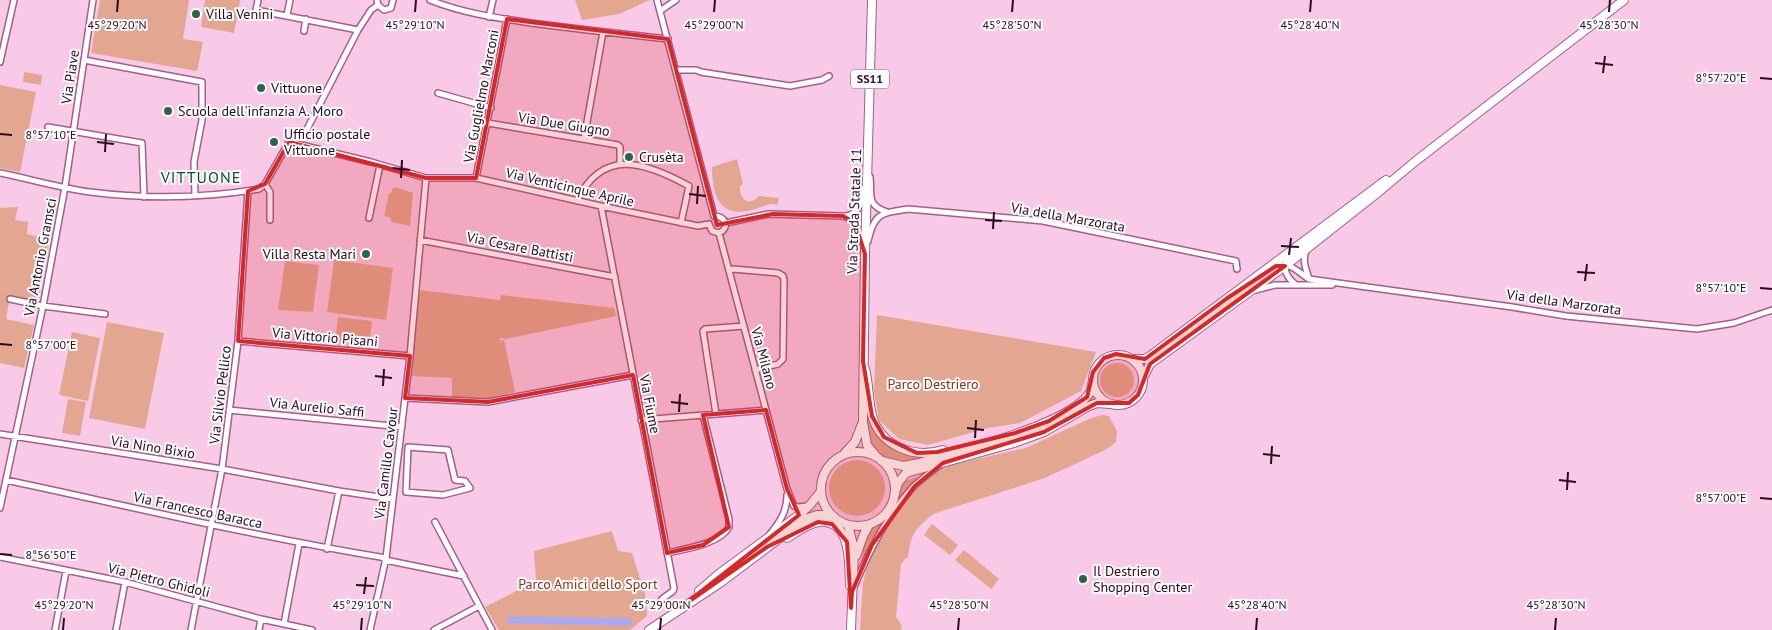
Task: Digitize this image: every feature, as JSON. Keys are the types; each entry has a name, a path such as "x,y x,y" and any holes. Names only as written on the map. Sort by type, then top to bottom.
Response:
{"main road":[{"name":"Via Strada Statale 11","path":"872,0 862,422 868,445 880,459"},
{"path":"1143,378 1140,368 1133,359 1116,354 1104,358 1096,366 1092,378 1091,392 1076,406 1049,421 919,463 903,466 867,453 855,452 843,455 833,461 826,470 822,480 822,500 831,515 839,521 848,525 869,525 886,514 891,506 898,483 906,473 1014,443 1044,432 1097,403 1123,405 1134,399 1141,389 1143,378 1150,364 1285,266 1417,160 1624,0"},
{"path":"1133,359 1145,359 1150,356 1327,224 1417,160"},
{"path":"863,361 868,379 869,401 876,428 884,437 903,450 917,453 937,452 992,436 1015,433"},
{"path":"1092,384 1100,399 1110,404"},
{"name":"Via Strada Statale 11","path":"843,455 855,442 862,422"},
{"path":"880,459 892,475 895,486 894,497"},
{"path":"765,545 810,505 821,491"},
{"path":"649,630 681,607 720,573 811,516 831,515"},
{"path":"765,545 788,538 818,522 832,524 843,534 847,542 851,630"},
{"path":"848,525 852,539 854,566"},
{"path":"851,608 857,552 869,525"}],"street":[{"path":"0,62 14,0"},
{"name":"Via Piave","path":"65,187 93,0"},
{"path":"258,0 256,10 358,30"},
{"path":"287,15 290,0"},
{"path":"0,173 88,192 144,196 195,195 259,189 264,184 289,142 306,131 358,30 371,10 377,3 382,10 387,10 393,6 393,0"},
{"path":"430,0 444,6 507,19 668,39"},
{"path":"490,16 493,0"},
{"path":"658,0 714,216"},
{"path":"660,11 676,0"},
{"path":"304,31 306,19"},
{"name":"Via Guglielmo Marconi","path":"476,178 507,19"},
{"path":"0,30 7,32"},
{"path":"584,139 603,32"},
{"path":"84,60 202,82 202,120 194,162 195,195"},
{"path":"676,70 696,70 790,86 822,80 829,76"},
{"path":"438,94 491,108"},
{"name":"Via Due Giugno","path":"488,123 618,145 620,147 620,163"},
{"path":"48,128 142,142 144,196"},
{"name":"Via Venticinque Aprile","path":"289,142 426,178 476,178 698,226 709,224"},
{"path":"868,158 872,202 874,207 887,212"},
{"path":"726,223 768,214 852,215 860,205 868,158"},
{"path":"577,201 583,190 604,170 620,163 632,163 656,170 689,186 681,222"},
{"path":"369,218 380,165"},
{"name":"Via Camillo Cavour","path":"370,630 385,560 402,427 426,178"},
{"path":"264,184 270,192 270,220"},
{"name":"Via Antonio Gramsci","path":"0,508 43,306 65,187"},
{"name":"Via Silvio Pellico","path":"191,630 222,469 238,341 248,190"},
{"name":"Via Fiume","path":"600,206 674,588 673,591 662,599"},
{"name":"Via della Marzorata","path":"887,212 908,209 1043,221 1236,260 1237,269"},
{"path":"865,254 873,222 887,212"},
{"path":"714,216 722,217 726,223 725,230 719,233 712,232 709,224 714,216"},
{"path":"843,216 850,218 855,223 865,254"},
{"path":"1296,284 1287,277 1285,266 1289,256 1321,232 1327,224"},
{"name":"Via Milano","path":"719,233 787,489"},
{"name":"Via Cesare Battisti","path":"420,240 615,277"},
{"path":"1307,248 1303,261 1309,279"},
{"path":"1226,299 1236,296 1276,266 1292,266 1309,279 1352,285"},
{"path":"729,270 778,273 783,276 782,359 778,364 755,370"},
{"path":"1247,294 1262,287 1296,284 1352,285"},
{"name":"Via della Marzorata","path":"1352,285 1566,316 1697,329 1734,323 1772,310"},
{"path":"10,299 43,306 105,314"},
{"path":"716,414 703,331 705,329 744,326"},
{"name":"Via Vittorio Pisani","path":"238,341 410,356"},
{"path":"405,398 488,402 633,375"},
{"name":"Via Aurelio Saffi","path":"229,410 402,427"},
{"path":"641,420 766,410"},
{"path":"667,553 703,545 724,533 729,527 729,519 703,416"},
{"name":"Via Nino Bixio","path":"0,434 222,469 392,499"},
{"path":"408,447 448,450 455,480 465,481 470,488 443,495 406,492 408,447"},
{"path":"852,592 872,545 900,504 915,486 942,463"},
{"name":"Via Francesco Baracca","path":"6,480 299,544 464,576"},
{"path":"787,489 794,506 803,507 810,505"},
{"path":"765,545 784,514 787,503 787,489"},
{"path":"327,549 339,491"},
{"path":"435,522 492,630"},
{"path":"284,624 299,544"},
{"name":"Via Pietro Ghidoli","path":"0,557 125,582 312,630"},
{"path":"55,630 66,570"},
{"path":"116,630 125,582"},
{"path":"434,630 479,606"},
{"path":"259,630 261,618"}],"highlighted area":[{"path":"507,19 668,39 717,225 773,214 843,216 855,223 865,254 863,361 872,416 884,437 917,453 937,452 1015,433 1049,421 1087,397 1093,372 1104,358 1116,354 1145,359 1226,299 1276,266 1285,266 1150,364 1138,395 1129,403 1097,403 1044,432 943,463 915,486 872,545 852,592 851,608 847,542 832,524 818,522 767,547 681,607 799,515 787,489 766,410 703,415 729,527 703,545 667,553 633,375 488,402 405,398 410,356 238,341 248,191 265,184 289,142 426,178 476,178"}],"green space":[{"path":"100,0 189,0 183,39 203,42 197,71 91,53"},
{"path":"205,0 240,0 234,33 201,27"},
{"path":"575,0 650,0 619,14 582,20"},
{"path":"24,72 42,75 41,85 23,82"},
{"path":"0,85 36,92 20,172 0,168"},
{"path":"737,159 743,184 740,186 740,191 743,198 752,201 759,196 779,198 777,205 769,204 743,212 726,208 720,203 716,196 712,178 712,167"},
{"path":"395,187 413,193 410,226 391,222 391,218 384,216 389,193"},
{"path":"18,207 15,220 28,222 27,234 49,239 39,299 35,301 10,296 6,319 34,325 24,368 0,363 0,208"},
{"path":"334,260 393,268 386,320 327,312"},
{"path":"285,261 319,265 313,312 278,310"},
{"path":"420,290 500,300 501,295 614,308 616,316 505,339 500,338 500,344 501,340 504,340 515,392 488,398 452,397 452,378 411,376"},
{"name":"Parco Destriero","path":"877,315 1096,352 1081,391 1020,423 988,428 928,445 899,439 879,420 874,392"},
{"path":"338,317 372,321 369,345 335,341"},
{"path":"107,322 164,333 145,429 89,418"},
{"path":"72,332 100,338 88,401 59,395"},
{"path":"1117,363 1129,368 1134,380 1129,392 1117,397 1105,392 1100,380 1105,368"},
{"path":"68,399 86,402 80,436 62,433"},
{"path":"1102,415 1109,416 1117,431 1116,442 1107,449 1045,478 933,514 914,533 910,543 908,558 901,564 896,617 902,626 901,630 860,630 863,583 875,545 904,501 925,479 946,466 1026,448 1089,419"},
{"path":"868,417 884,442 900,451 918,456 919,459 895,461 886,459 875,448 871,440"},
{"path":"857,460 868,462 877,468 883,477 885,488 883,499 877,508 868,514 857,516 846,514 837,508 831,499 829,488 831,477 837,468 846,462"},
{"path":"918,477 879,529 861,564 870,533 876,524 889,512 901,485 910,479"},
{"path":"932,524 958,545 950,555 924,535"},
{"name":"Parco Amici dello Sport","path":"612,531 618,551 632,553 645,594 647,616 630,630 499,630 485,607 536,581 534,551"},
{"path":"964,550 999,579 991,589 955,560"}],"waterway":[{"path":"510,620 628,622"}],"place":[{"name":"Villa Venini","path":"196,14"},
{"name":"Vittuone","path":"261,88"},
{"name":"Scuola dell'infanzia A. Moro","path":"168,111"},
{"name":"Ufficio postale Vittuone","path":"274,142"},
{"name":"Crusèta","path":"629,157"},
{"name":"Villa Resta Mari","path":"366,254"},
{"name":"Il Destriero Shopping Center","path":"1083,579"}],"district":[{"name":"VITTUONE","path":"201,177"}]}
